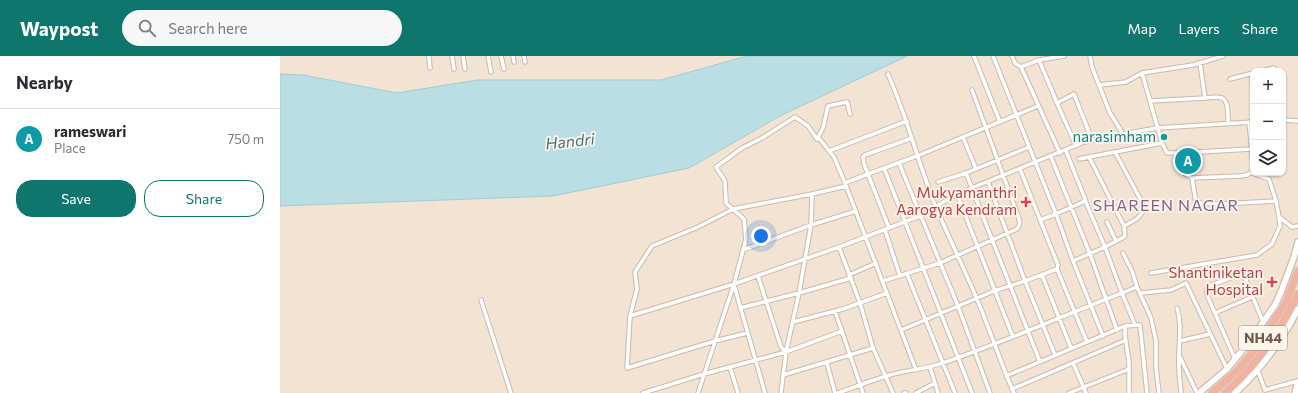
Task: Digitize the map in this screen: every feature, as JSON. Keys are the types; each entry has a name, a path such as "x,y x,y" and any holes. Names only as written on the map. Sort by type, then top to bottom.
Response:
{"highway":[{"name":"NH44","path":"1212,393 1236,372 1259,345 1287,300 1298,271"},
{"name":"NH44","path":"1226,393 1237,383 1265,349 1283,323 1297,297"}],"street":[{"path":"429,56 430,68"},
{"path":"452,56 454,69"},
{"path":"463,56 465,70"},
{"path":"488,56 491,72"},
{"path":"501,56 504,69"},
{"path":"513,56 514,62"},
{"path":"524,56 525,62"},
{"path":"974,56 1000,122"},
{"path":"993,56 1103,336"},
{"path":"1012,56 1015,63 1021,67 1060,153"},
{"path":"1021,67 1038,60 1064,56"},
{"path":"1090,56 1092,67 1110,112 1123,134"},
{"path":"1099,85 1126,82 1142,73 1193,65 1223,56"},
{"path":"1038,60 1076,146"},
{"path":"1200,63 1205,98"},
{"path":"1142,73 1157,128 1167,153 1250,149"},
{"path":"888,74 907,121 917,156 936,206 977,298 1013,391 1073,362 1126,340"},
{"path":"1230,79 1250,74"},
{"path":"883,281 925,268 1017,229 1020,222 972,90"},
{"path":"1057,103 1074,94 1092,140"},
{"path":"1150,101 1221,98 1224,99 1227,107 1228,123"},
{"path":"818,137 823,128 828,106 847,102 850,114"},
{"path":"747,333 715,341 626,368 630,316 637,289 635,272 652,246 698,227 733,209 812,194 846,184 1038,106"},
{"path":"698,393 734,284 746,239 744,219 726,203 725,181 716,167 742,148 762,138 795,116 808,126 817,139 818,137 834,156 916,370"},
{"path":"1286,120 1298,121"},
{"path":"829,151 907,121"},
{"path":"630,316 758,276 906,222 920,216 957,194 1092,140 1157,128 1250,122"},
{"path":"964,137 976,169"},
{"path":"889,228 863,157 912,138"},
{"path":"1079,159 1162,143"},
{"path":"938,182 966,173 1028,147"},
{"path":"1066,151 1135,325"},
{"path":"1114,152 1143,204 1144,210 1142,215 1124,226"},
{"path":"1180,153 1182,172 1186,176 1192,178 1240,176 1250,173"},
{"path":"1051,156 1090,254 1117,330"},
{"path":"1073,261 1105,247 1125,234 1124,226 1089,157"},
{"path":"899,163 958,306 990,393"},
{"path":"884,168 925,268 972,393"},
{"path":"1020,169 1058,265 1057,269 1076,312 1087,342"},
{"path":"966,173 1040,362"},
{"path":"1151,274 1257,255 1272,244 1280,226 1279,217 1269,179 1262,176"},
{"path":"1192,178 1196,203 1221,204 1276,201"},
{"path":"988,182 1025,281 1055,355"},
{"path":"781,393 786,352 812,225 812,194"},
{"path":"957,194 1013,337"},
{"path":"1040,220 1071,208 1085,200"},
{"path":"742,250 856,211"},
{"path":"1279,217 1292,227 1298,226"},
{"path":"1107,222 1116,241"},
{"path":"885,230 900,276"},
{"path":"1179,355 1198,393 1227,369 1258,331 1275,305 1294,257 1298,242"},
{"path":"839,247 860,303 874,348 893,393"},
{"path":"1123,253 1132,271 1137,287 1141,292 1153,327 1156,341 1156,368 1159,393"},
{"path":"740,308 799,293 850,277 876,263"},
{"path":"901,330 994,291 1057,269"},
{"path":"1235,359 1207,295 1207,289 1209,286 1243,273 1263,322"},
{"path":"907,274 924,320 955,393"},
{"path":"1042,275 1071,348"},
{"path":"758,276 780,347 786,352"},
{"path":"1141,292 1171,290 1186,283 1227,369"},
{"path":"734,284 765,393"},
{"path":"827,363 837,393 886,376 930,367 958,358 1137,287"},
{"path":"1281,290 1297,297"},
{"path":"793,322 835,311 887,293"},
{"path":"1215,313 1252,297"},
{"path":"481,300 511,393"},
{"path":"1177,308 1180,318 1179,355 1181,393"},
{"path":"1236,393 1258,371 1279,342 1298,309"},
{"path":"835,311 863,393"},
{"path":"1006,376 1126,326 1140,325 1146,393"},
{"path":"1126,326 1129,393"},
{"path":"643,393 704,374 786,352 842,331"},
{"path":"1180,341 1210,334"},
{"path":"783,376 874,348"},
{"path":"1073,362 1086,393"},
{"path":"730,367 738,392 732,393"},
{"path":"930,367 938,393"},
{"path":"1069,393 1129,369"},
{"path":"1258,371 1265,390 1298,381 1295,393"},
{"path":"916,393 935,383"}],"shaded area":[{"path":"280,56 1298,56 1298,393 280,393"}],"water":[{"name":"Handri","path":"747,56 907,56 780,116 689,168 553,196 280,206 280,74 303,75 397,93 477,80 661,80"}],"place":[{"name":"narasimham","path":"1164,137"},
{"name":"rameswari","path":"1188,161"},
{"name":"Mukyamanthri Aarogya Kendram","path":"1026,202"},
{"name":"Shantiniketan Hospital","path":"1272,282"}],"district":[{"name":"SHAREEN NAGAR","path":"1166,205"}]}
